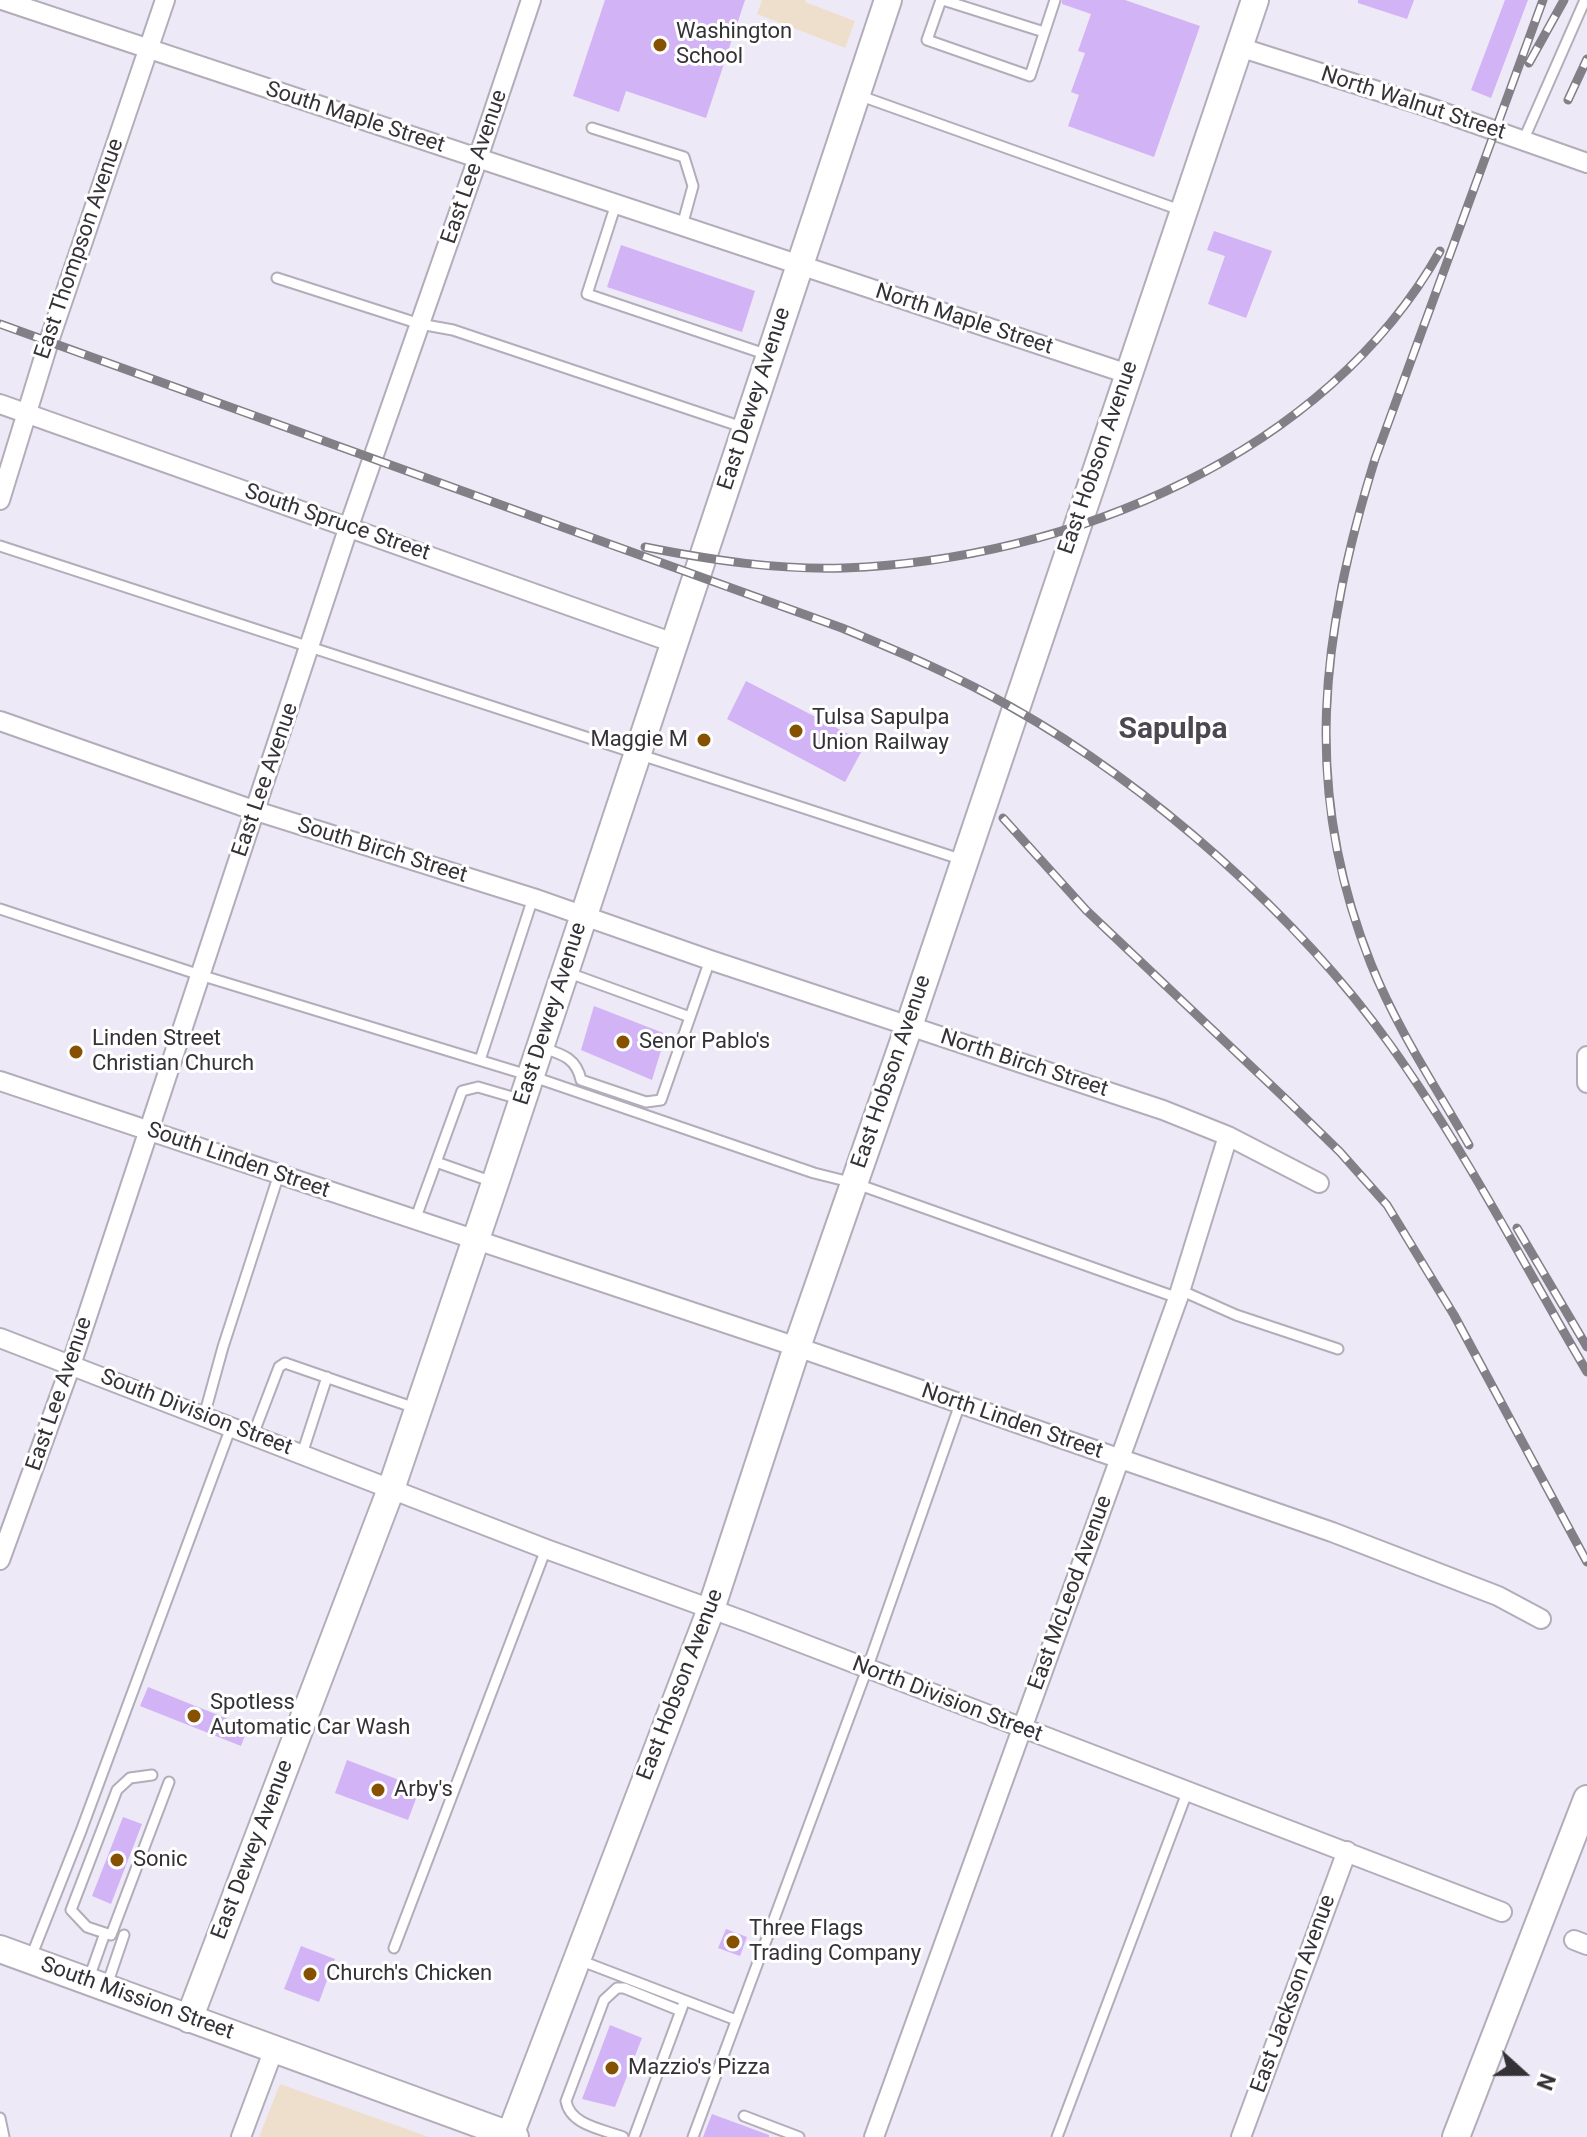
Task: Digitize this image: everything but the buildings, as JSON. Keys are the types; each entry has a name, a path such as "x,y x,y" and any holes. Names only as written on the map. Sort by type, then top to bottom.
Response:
{"main road":[{"name":"East Dewey Avenue","path":"189,2019 391,1489 888,0"},
{"name":"East Hobson Avenue","path":"512,2136 711,1609 797,1347 909,1026 1255,0"},
{"path":"1456,2137 1587,1799"},
{"name":"South Mission Street","path":"1,1953 30,1960 512,2136"}],"street":[{"name":"South Maple Street","path":"2,0 800,265"},
{"name":"East Thompson Avenue","path":"0,500 25,413 165,0"},
{"name":"East Lee Avenue","path":"0,1560 71,1365 349,526 531,0"},
{"name":"North Walnut Street","path":"1239,47 1425,106 1587,163"},
{"name":"North Maple Street","path":"800,265 1128,374"},
{"name":"South Spruce Street","path":"0,404 674,643"},
{"name":"South Birch Street","path":"0,721 256,811 584,915"},
{"name":"North Birch Street","path":"584,915 710,960 1163,1110 1228,1136 1319,1183"},
{"path":"1587,1056 1587,1083"},
{"name":"South Linden Street","path":"0,1081 476,1240"},
{"name":"East McLeod Avenue","path":"874,2137 1179,1294 1228,1136"},
{"name":"North Linden Street","path":"476,1240 797,1347 1346,1537 1498,1596 1541,1619"},
{"name":"South Division Street","path":"0,1338 391,1489"},
{"name":"North Division Street","path":"391,1489 1502,1912"},
{"name":"East Jackson Avenue","path":"1241,2137 1347,1851"},
{"path":"241,2137 274,2049"}],"lane":[{"path":"1044,32 942,0 927,40 1030,76 1055,0"},
{"path":"1523,141 1585,0"},
{"path":"857,95 1183,211"},
{"path":"592,128 684,157 693,186 682,226"},
{"path":"616,204 587,294 770,355"},
{"path":"277,278 420,324 453,330 746,428"},
{"path":"0,546 964,861"},
{"path":"480,1060 533,898"},
{"path":"0,909 200,975 480,1060 527,1088 854,1183 1338,1349"},
{"path":"540,1047 569,1057 581,1080 646,1102 661,1100 710,960"},
{"path":"565,971 690,1017"},
{"path":"415,1220 462,1091 478,1087 527,1088"},
{"path":"436,1162 495,1183"},
{"path":"204,1416 279,1174"},
{"path":"253,1435 279,1367 285,1363 418,1409"},
{"path":"302,1454 327,1377"},
{"path":"693,2137 867,1669 960,1404"},
{"path":"30,1960 231,1427"},
{"path":"394,1948 546,1549"},
{"path":"152,1775 130,1778 117,1790 71,1910 87,1927 111,1935 169,1782"},
{"path":"1057,2137 1188,1790"},
{"path":"97,1985 105,1933"},
{"path":"97,1985 124,1935"},
{"path":"578,1959 683,2006"},
{"path":"623,2137 578,2121 571,2116 566,2101 604,2000 617,1988 624,1988 736,2020"},
{"path":"634,2137 683,2006"},
{"path":"744,2116 799,2137"},
{"path":"0,2118 4,2137"}],"shaded area":[{"path":"762,0 806,0 855,21 845,48 757,14"},
{"path":"280,2084 429,2137 259,2137"}],"railway":[{"path":"1469,1145 1392,1011 1371,964 1349,899 1334,836 1327,773 1326,712 1342,587 1375,459 1543,0"},
{"path":"1529,63 1564,0"},
{"path":"1568,100 1587,59"},
{"path":"645,547 744,563 844,568 930,560 1016,544 1101,518 1184,483 1261,438 1330,385 1391,323 1440,251"},
{"path":"0,324 842,628 970,685 1063,739 1116,775 1219,857 1267,903 1354,998 1391,1046 1444,1125 1587,1372"},
{"path":"1003,818 1086,910 1340,1152 1387,1205 1454,1315 1587,1562"},
{"path":"1517,1228 1587,1347"}],"place":[{"name":"Washington School","path":"660,45"},
{"name":"Tulsa Sapulpa Union Railway","path":"796,731"},
{"name":"Maggie M","path":"704,740"},
{"name":"Senor Pablo's","path":"623,1042"},
{"name":"Linden Street Christian Church","path":"76,1052"},
{"name":"Spotless Automatic Car Wash","path":"194,1716"},
{"name":"Arby's","path":"378,1790"},
{"name":"Sonic","path":"117,1860"},
{"name":"Three Flags Trading Company","path":"733,1942"},
{"name":"Church's Chicken","path":"310,1974"},
{"name":"Mazzio's Pizza","path":"612,2068"}],"district":[{"name":"Sapulpa","path":"1173,730"}]}
